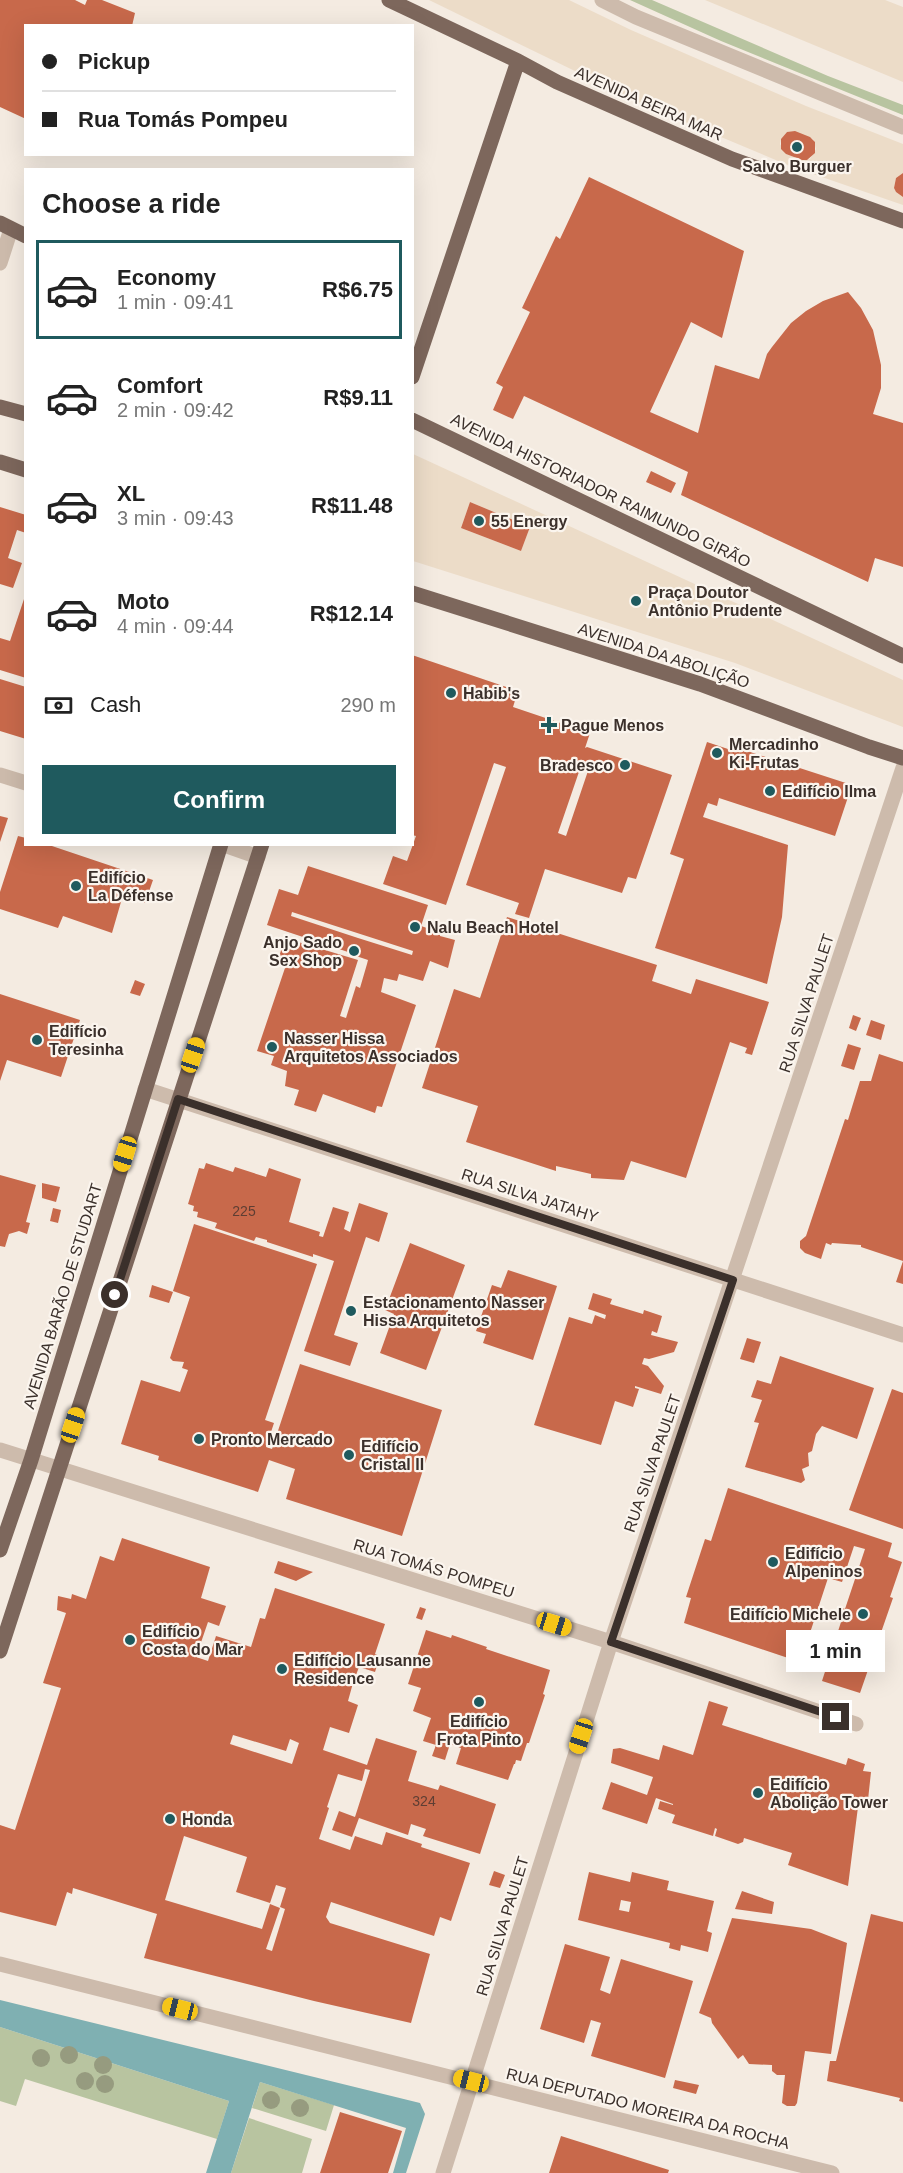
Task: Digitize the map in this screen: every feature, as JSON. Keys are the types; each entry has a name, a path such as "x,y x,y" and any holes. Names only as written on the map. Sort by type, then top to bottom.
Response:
{"main road":[{"name":"AVENIDA BEIRA MAR","path":"388,0 518,61 557,82 732,159 903,221"},
{"path":"414,371 518,61"},
{"path":"6,226 24,235"},
{"path":"0,407 24,413"},
{"name":"AVENIDA HISTORIADOR RAIMUNDO GIRÃO","path":"414,421 903,656"},
{"path":"0,462 24,469"},
{"name":"AVENIDA DA ABOLIÇÃO","path":"414,594 700,684 903,758"},
{"name":"AVENIDA BARÃO DE STUDART","path":"0,1551 31,1460 220,846"},
{"path":"0,1651 260,851"}],"street":[{"path":"602,0 646,21 903,127"},
{"path":"0,263 6,226"},
{"name":"RUA SILVA PAULET","path":"443,2173 611,1642 903,768"},
{"path":"0,775 24,782"},
{"path":"232,846 260,851"},
{"name":"RUA SILVA JATAHY","path":"145,1089 903,1335"},
{"name":"RUA TOMÁS POMPEU","path":"0,1450 611,1642 856,1724"},
{"name":"RUA DEPUTADO MOREIRA DA ROCHA","path":"0,1964 832,2173"}],"green space":[{"path":"630,0 652,0 828,76 903,105 903,115 721,41"},
{"path":"0,2027 229,2101 217,2139 25,2079 16,2106 0,2101"},
{"path":"260,2082 334,2105 326,2131 252,2108"},
{"path":"249,2118 312,2139 302,2173 231,2173"}],"shaded area":[{"path":"429,0 569,0 631,30 806,106 903,144 903,173 896,178 894,188 903,197 903,205 790,166 647,106","holes":["787,132 813,139 816,149 810,159 802,160 786,154 780,144"]},
{"path":"705,0 885,0 903,7 903,82"},
{"name":"Praça Doutor Antônio Prudente","path":"414,454 903,680 903,727 735,663 414,561","holes":["470,502 530,527 521,551 461,528"]}],"water":[{"path":"0,2000 420,2103 425,2114 406,2173 393,2173 406,2128 260,2082 231,2173 206,2173 229,2101 0,2027"}],"building":[{"path":"0,0 75,0 85,5 87,0 102,0 135,13 132,24 24,24 24,118 0,107"},
{"path":"795,131 810,137 815,142 815,153 807,160 786,154 781,149 781,139 787,132"},
{"path":"903,173 903,197 894,188 896,178"},
{"path":"589,177 744,251 722,338 691,322 650,412 698,433 715,365 759,379 767,354 791,323 806,311 823,301 848,292 861,308 873,330 881,365 881,388 873,414 903,423 903,567 875,558 868,582 681,495 688,472 524,396 513,419 493,410 503,387 496,383 530,312 522,308 556,236 560,239"},
{"path":"651,471 676,483 671,493 646,482"},
{"path":"470,502 530,527 521,551 461,528"},
{"path":"0,507 24,514 24,532 17,530 8,558 22,563 13,588 0,584"},
{"path":"24,599 24,677 0,670 0,638 10,641"},
{"path":"414,656 518,691 513,707 590,733 585,748 672,775 636,879 628,877 622,893 545,869 529,918 515,914 519,903 466,885 506,767 494,763 446,905 383,884 393,856 407,861 416,836 414,836","holes":["582,763 590,765 566,836 558,833"]},
{"path":"0,679 24,686 24,738 0,731"},
{"path":"707,742 734,751 735,747 852,785 835,836 719,798 717,806 708,803 703,817 788,845 782,917 767,984 655,948 684,859 670,854"},
{"path":"0,816 8,818 0,842"},
{"name":"Edifício La Défense","path":"18,836 24,838 24,846 52,846 153,880 145,903 123,895 112,933 63,916 58,928 0,909 0,892"},
{"path":"308,866 428,905 421,926 436,931 440,936 455,940 448,968 430,961 423,981 399,974 397,981 384,978 381,992 416,1005 382,1107 377,1106 375,1113 323,1094 316,1112 294,1105 299,1090 285,1086 287,1071 271,1065 274,1056 257,1051 286,965 291,967 291,964 278,960 285,938 358,960 340,1016 346,1018 356,986 360,988 367,964 368,960 357,955 267,925 279,889 298,895","holes":["292,912 413,951 412,955 358,938 291,916"]},
{"path":"507,917 657,965 652,981 691,994 696,979 769,1002 752,1055 745,1053 747,1048 730,1042 686,1178 631,1161 624,1180 591,1178 591,1174 556,1166 556,1171 466,1142 478,1106 422,1088 454,989 480,998"},
{"path":"135,980 145,984 140,996 130,993"},
{"name":"Edifício Teresinha","path":"0,994 80,1020 61,1077 7,1060 0,1081"},
{"path":"853,1015 861,1018 856,1031 849,1028"},
{"path":"871,1020 885,1025 881,1040 866,1035"},
{"path":"848,1044 861,1048 854,1070 841,1066"},
{"path":"879,1054 903,1062 903,1261 861,1247 861,1245 832,1243 831,1245 826,1243 821,1259 805,1253 800,1248 800,1241 806,1236 860,1081 871,1081"},
{"path":"206,1163 233,1172 235,1167 266,1177 269,1168 301,1179 289,1222 320,1232 319,1236 323,1237 333,1207 349,1212 344,1229 350,1232 359,1203 388,1213 379,1242 366,1237 334,1335 358,1343 350,1366 304,1351 334,1261 313,1254 313,1257 256,1237 254,1241 215,1228 217,1223 197,1217 198,1212 193,1211 194,1206 188,1204 199,1168 204,1169"},
{"path":"0,1175 36,1185 26,1222 30,1223 27,1234 19,1231 9,1234 5,1247 0,1246"},
{"path":"42,1183 60,1187 56,1202 42,1198"},
{"path":"53,1208 61,1210 58,1223 50,1221"},
{"path":"194,1224 317,1264 265,1420 274,1423 266,1447 272,1449 300,1364 442,1410 402,1536 286,1499 295,1469 269,1460 258,1492 158,1460 159,1456 121,1444 141,1380 180,1392 188,1370 182,1368 184,1362 173,1361 170,1358 190,1297 173,1291"},
{"path":"410,1243 465,1265 426,1370 380,1353 394,1314 385,1310"},
{"path":"903,1261 903,1284 896,1282"},
{"path":"508,1270 557,1286 533,1360 483,1343 486,1334 476,1331 492,1285 501,1288"},
{"path":"152,1285 173,1292 169,1303 149,1297"},
{"path":"593,1293 612,1299 610,1304 643,1314 644,1310 662,1316 657,1333 652,1331 651,1335 678,1342 674,1352 649,1359 644,1358 642,1364 648,1366 664,1386 661,1394 635,1386 639,1389 633,1407 615,1401 601,1445 534,1425 569,1317 592,1324 595,1315 605,1319 606,1315 588,1309"},
{"path":"747,1338 761,1342 754,1363 740,1359"},
{"path":"780,1356 874,1388 857,1439 822,1426 816,1434 812,1451 808,1453 809,1466 802,1469 805,1480 801,1483 745,1467 759,1423 754,1422 762,1400 751,1397 757,1380 771,1384"},
{"path":"892,1389 903,1393 903,1529 849,1510"},
{"name":"Edifício Alpeninos","path":"728,1488 892,1543 888,1557 902,1562 890,1597 893,1598 860,1693 822,1681 841,1622 835,1620 840,1607 845,1609 865,1549 854,1546 842,1582 828,1578 808,1639 815,1641 809,1658 802,1656 800,1662 684,1623 691,1598 686,1597 705,1539 711,1541"},
{"path":"122,1538 210,1567 201,1598 226,1606 219,1626 208,1622 196,1657 208,1661 216,1636 251,1647 260,1618 265,1619 275,1588 385,1624 375,1654 380,1656 375,1672 359,1667 353,1683 348,1701 358,1705 349,1733 330,1727 323,1750 367,1765 376,1738 417,1751 408,1781 438,1790 440,1785 496,1804 480,1854 423,1836 426,1829 411,1824 408,1835 359,1818 352,1837 332,1830 339,1811 355,1817 370,1770 365,1769 362,1781 338,1774 319,1839 350,1850 355,1836 382,1845 386,1832 422,1844 421,1847 470,1863 451,1921 440,1917 434,1936 331,1902 326,1917 330,1923 430,1954 411,2023 144,1958 157,1914 73,1888 72,1894 67,1892 56,1926 0,1912 0,1825 15,1830 61,1688 43,1683 66,1613 57,1610 58,1596 71,1599 72,1594 86,1599 100,1556 114,1561","holes":["233,1735 286,1751 290,1739 299,1743 292,1764 230,1744","184,1836 247,1857 236,1892 270,1903 276,1885 286,1888 280,1907 285,1909 272,1951 266,1949 280,1908 270,1904 262,1929 165,1900"]},
{"path":"278,1561 313,1572 296,1581 274,1573"},
{"path":"420,1607 426,1609 422,1620 416,1618"},
{"name":"Edifício Frota Pinto","path":"426,1630 451,1638 452,1635 550,1670 543,1694 545,1695 529,1743 527,1743 521,1761 516,1760 508,1780 456,1764 461,1748 450,1744 445,1760 432,1756 436,1745 423,1741 431,1718 413,1711 421,1688 408,1684"},
{"name":"Edifício Abolição Tower","path":"709,1701 728,1707 722,1725 846,1765 848,1758 865,1764 863,1771 871,1772 868,1800 859,1799 848,1886 788,1865 792,1853 744,1838 743,1842 738,1844 715,1836 717,1829 715,1828 713,1836 672,1823 675,1815 658,1809 660,1801 673,1804 656,1798 647,1824 602,1809 611,1782 647,1795 653,1777 611,1763 613,1749 620,1748 659,1760 663,1745 693,1755"},
{"path":"494,1871 505,1875 500,1888 489,1885"},
{"path":"589,1872 630,1882 632,1872 669,1881 667,1890 714,1901 707,1931 712,1933 708,1952 681,1945 680,1951 669,1948 670,1943 578,1920","holes":["621,1900 631,1902 629,1912 619,1910"]},
{"path":"742,1891 774,1902 772,1914 735,1909"},
{"path":"871,1914 903,1922 903,2102 899,2101 900,2098 827,2081 830,2061 836,2061"},
{"path":"732,1918 811,1929 847,1943 831,2054 805,2051 795,2106 782,2103 785,2075 777,2075 772,2071 772,2065 749,2064 743,2055 738,2059 712,2023 711,2018 699,2013"},
{"path":"565,1944 610,1957 600,1990 610,1994 621,1959 693,1981 665,2078 591,2056 601,2023 591,2020 584,2043 540,2029"},
{"path":"675,2080 699,2085 696,2094 673,2088"},
{"path":"340,2112 402,2131 388,2173 320,2173"},
{"path":"561,2136 669,2170 668,2173 549,2173"}],"place":[{"name":"Salvo Burguer","path":"797,147"},
{"name":"55 Energy","path":"479,521"},
{"name":"Praça Doutor Antônio Prudente","path":"636,601"},
{"name":"Habib's","path":"451,693"},
{"name":"Pague Menos","path":"549,725"},
{"name":"Mercadinho Ki-Frutas","path":"717,753"},
{"name":"Bradesco","path":"625,765"},
{"name":"Edifício Ilma","path":"770,791"},
{"name":"Edifício La Défense","path":"76,886"},
{"name":"Nalu Beach Hotel","path":"415,927"},
{"name":"Anjo Sado Sex Shop","path":"354,951"},
{"name":"Edifício Teresinha","path":"37,1040"},
{"name":"Nasser Hissa Arquitetos Associados","path":"272,1047"},
{"name":"Estacionamento Nasser Hissa Arquitetos","path":"351,1311"},
{"name":"Pronto Mercado","path":"199,1439"},
{"name":"Edifício Cristal II","path":"349,1455"},
{"name":"Edifício Alpeninos","path":"773,1562"},
{"name":"Edifício Michele","path":"863,1614"},
{"name":"Edifício Costa do Mar","path":"130,1640"},
{"name":"Edifício Lausanne Residence","path":"282,1669"},
{"name":"Edifício Frota Pinto","path":"479,1702"},
{"name":"Edifício Abolição Tower","path":"758,1793"},
{"name":"Honda","path":"170,1819"}],"route":[{"path":"115,1295 178,1099 733,1280 611,1642 836,1717"}]}
